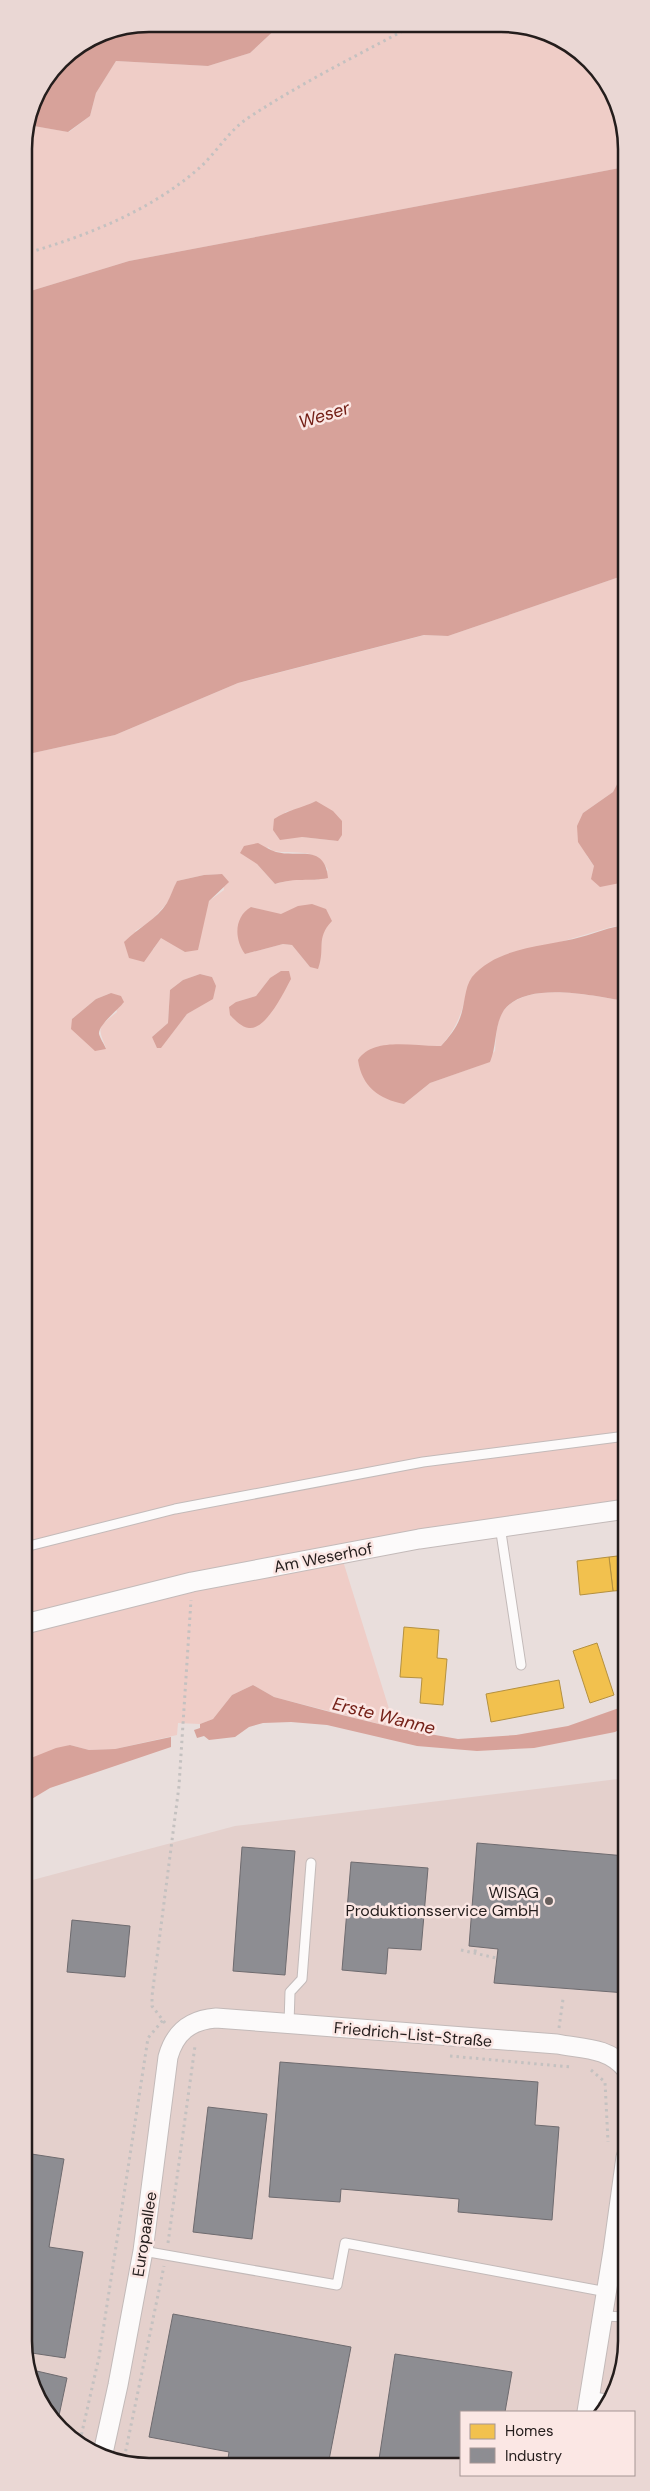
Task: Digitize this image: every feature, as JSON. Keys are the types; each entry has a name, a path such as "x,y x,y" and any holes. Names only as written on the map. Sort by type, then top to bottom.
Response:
{"street":[{"name":"Am Weserhof","path":"32,1622 192,1582 419,1538 617,1510"},
{"name":"Friedrich-List-Straße","path":"176,2036 193,2022 216,2018 557,2044 600,2050 617,2059"},
{"name":"Europaallee","path":"103,2448 118,2385 143,2251 168,2057 176,2036"},
{"path":"588,2404 617,2220"}],"lane":[{"path":"32,1545 176,1510 423,1462 617,1437"},
{"path":"500,1526 520,1665"},
{"path":"289,2024 290,1992 302,1979 311,1863"},
{"path":"143,2251 337,2285 346,2243 607,2292"},
{"path":"603,2316 617,2317"},
{"path":"588,2404 601,2402"}],"path":[{"path":"33,251 70,240 139,210 198,170 245,119 308,81 402,32"},
{"path":"176,2036 152,2006 152,1996 179,1786 192,1582"},
{"path":"475,1952 476,1947"},
{"path":"460,1950 496,1958"},
{"path":"557,2044 563,1999"},
{"path":"81,2436 99,2358 148,2038 163,2020"},
{"path":"125,2455 167,2255 195,2044"},
{"path":"442,2056 580,2068"},
{"path":"590,2068 605,2082 608,2142"}],"shaded area":[{"path":"272,32 500,32 538,39 566,52 598,84 614,119 618,168 129,261 33,290 33,142 35,126 69,132 90,116 96,93 116,61 208,66 250,53"},
{"path":"618,577 618,783 613,792 583,813 587,856 594,866 618,878 618,926 557,943 466,995 457,1022 441,1046 412,1047 404,1104 430,1083 478,1066 495,1051 497,1029 501,1014 515,1001 529,995 562,992 618,1000 617,1505 32,1617 33,753 115,735 238,683 425,635 448,636","holes":["316,801 338,841 302,837 285,812 302,808","268,847 273,851 311,854 323,862 328,870 317,880 299,878 275,884 257,864","222,874 224,890 209,901 185,952 161,937 153,950 135,931 150,922 168,902 177,881 204,875","251,907 281,915 322,931 320,962 310,967 292,945 283,944 245,954","200,974 212,977 213,998 187,1014 161,1047 152,1037 168,1023 170,990 183,980","270,978 249,1028 236,1002 256,996","111,993 117,1012 101,1027 101,1035 106,1048 72,1019 96,999"]},
{"path":"343,1561 395,1728 274,1697 253,1685 232,1695 213,1719 200,1724 178,1723 177,1735 115,1749 89,1750 70,1745 32,1758 32,1632 186,1592"},
{"path":"617,1779 617,2349 614,2372 609,2386 595,2411 460,2411 460,2458 142,2458 112,2452 91,2443 67,2424 52,2407 36,2372 32,2342 32,1880 235,1826"}],"water":[{"path":"150,32 272,32 250,53 208,66 116,61 96,93 90,116 68,132 35,126 41,105 52,84 67,67 84,52 105,41 127,35"},
{"name":"Weser","path":"618,168 618,577 448,636 424,635 238,683 115,735 33,753 33,290 129,261"},
{"path":"618,783 618,883 600,887 591,879 594,866 578,842 577,826 583,813 613,792"},
{"path":"316,801 333,811 342,821 342,835 338,841 302,837 280,840 273,830 274,819 284,813"},
{"path":"258,843 276,852 316,856 322,860 326,867 328,878 275,884 257,864 240,853 244,846"},
{"path":"222,874 229,882 209,901 198,950 185,952 161,938 144,962 129,958 124,942 163,909 177,881 204,875"},
{"path":"312,904 326,909 332,921 322,939 318,969 310,967 292,945 283,944 245,954 239,942 237,929 241,916 245,911 251,907 281,914 298,906"},
{"path":"618,926 618,1000 562,992 528,995 515,1001 504,1010 501,1016 490,1062 430,1083 404,1104 380,1095 363,1078 358,1060 374,1048 396,1044 441,1046 452,1033 462,1013 469,981 483,967 495,959 523,949 581,937"},
{"path":"281,971 289,971 291,979 268,1017 255,1027 249,1028 238,1023 230,1015 229,1007 236,1002 256,996 270,978"},
{"path":"200,974 212,977 216,986 213,999 187,1014 161,1048 157,1048 152,1037 168,1023 170,990 183,980"},
{"path":"111,993 121,996 124,1002 100,1030 99,1034 106,1049 95,1051 71,1029 72,1019 96,999"},
{"path":"253,1685 274,1697 334,1713 395,1728 458,1739 516,1735 568,1726 617,1709 617,1731 534,1748 477,1751 417,1746 327,1725 291,1722 263,1723 249,1727 235,1737 209,1740 204,1736 197,1738 194,1730 200,1728 200,1724 213,1719 232,1695"},
{"path":"171,1737 171,1747 50,1788 32,1799 32,1757 56,1748 70,1745 89,1750 115,1749"}],"building: Homes":[{"path":"617,1556 617,1591 613,1591 609,1557"},
{"path":"609,1557 613,1591 580,1595 577,1561"},
{"path":"404,1627 439,1630 437,1658 447,1659 443,1705 420,1703 422,1678 400,1677"},
{"path":"597,1643 614,1695 590,1703 573,1651"},
{"path":"559,1680 564,1708 491,1722 486,1694"}],"building: Industry":[{"name":"WISAG Produktionsservice GmbH","path":"477,1843 617,1855 617,1992 494,1983 498,1949 469,1946"},
{"path":"242,1847 295,1851 285,1975 233,1971"},
{"path":"351,1862 428,1868 421,1950 388,1948 386,1974 342,1970"},
{"path":"72,1920 130,1926 125,1977 67,1972"},
{"path":"280,2062 538,2082 535,2125 559,2127 552,2220 458,2212 459,2199 341,2189 340,2202 269,2197"},
{"path":"208,2107 267,2114 252,2239 193,2232"},
{"path":"32,2154 64,2159 49,2247 83,2252 65,2358 34,2353"},
{"path":"173,2314 351,2347 329,2458 228,2458 229,2452 149,2437"},
{"path":"395,2354 512,2372 505,2411 460,2411 460,2458 379,2458"},
{"path":"36,2371 67,2378 59,2415 52,2407 41,2386"}],"place":[{"name":"WISAG Produktionsservice GmbH","path":"549,1901"}],"water label":[{"name":"Erste Wanne","path":"384,1716"}]}
